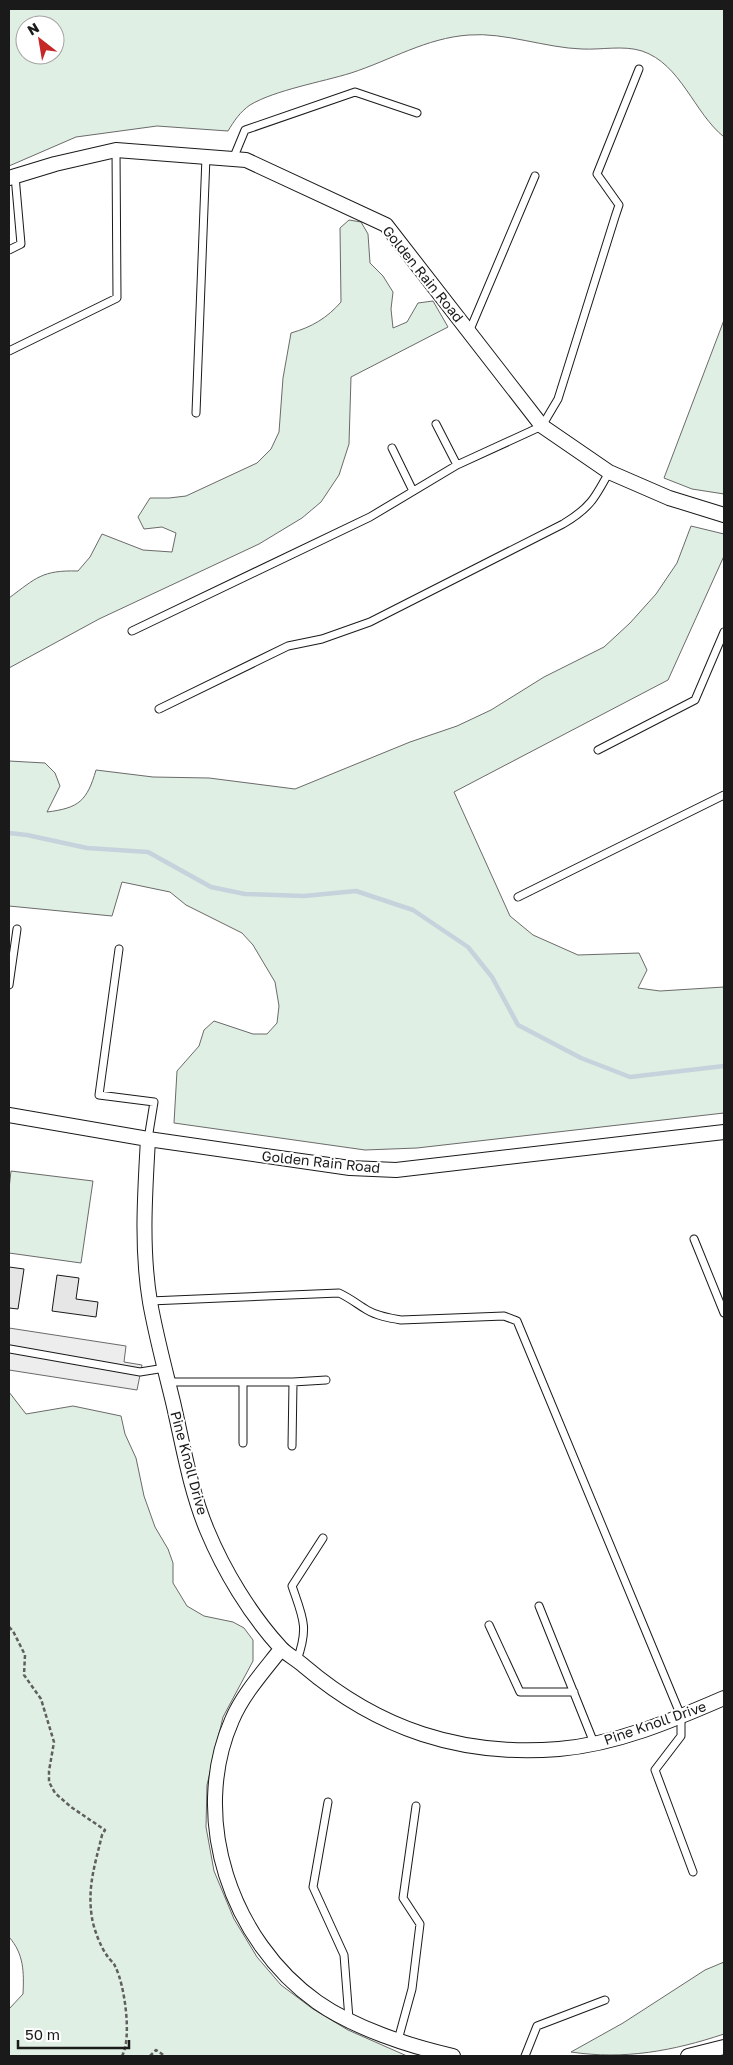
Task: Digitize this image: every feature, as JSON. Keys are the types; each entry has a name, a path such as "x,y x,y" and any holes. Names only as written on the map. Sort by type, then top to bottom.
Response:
{"street":[{"name":"Golden Rain Road","path":"12,177 116,150 246,160 386,225 542,426 609,472 669,498 724,515"},
{"name":"Golden Rain Road","path":"9,1115 148,1139 350,1168 396,1170 724,1132"},
{"name":"Pine Knoll Drive","path":"148,1139 144,1212 150,1301 194,1496 207,1530 223,1562 255,1615 281,1649 356,1705 398,1726 445,1742 491,1749 528,1750 594,1743 639,1731 724,1698"},
{"path":"281,1649 242,1702 225,1737 218,1769 215,1803 219,1850 232,1895 257,1940 289,1978 317,2002 349,2019 398,2040 453,2056"},
{"path":"688,2056 717,2052"}],"lane":[{"path":"132,631 370,517 457,465 542,426 558,399 615,217 618,205 598,174 639,69"},
{"path":"233,159 245,130 355,92 417,113"},
{"path":"9,351 117,298 116,150"},
{"path":"196,413 206,157"},
{"path":"469,332 535,176"},
{"path":"9,250 22,244 12,177"},
{"path":"436,424 457,465"},
{"path":"392,448 413,491"},
{"path":"159,710 288,646 322,639 370,622 563,524 583,512 595,497 609,472"},
{"path":"598,750 695,700 724,632"},
{"path":"518,897 724,795"},
{"path":"9,985 17,929"},
{"path":"119,949 99,1095 154,1102 148,1139"},
{"path":"694,1239 724,1313"},
{"path":"150,1301 339,1293 352,1298 367,1310 384,1317 401,1320 504,1316 518,1321 681,1716 681,1736 655,1770 693,1872"},
{"path":"10,1349 167,1375 243,1382 326,1380"},
{"path":"243,1382 243,1443"},
{"path":"292,1446 293,1382"},
{"path":"297,1660 305,1632 302,1615 292,1586 323,1538"},
{"path":"539,1606 594,1743"},
{"path":"489,1625 520,1692 574,1692"},
{"path":"328,1802 313,1886 344,1955 349,2019"},
{"path":"398,2040 412,1989 420,1924 404,1898 416,1806"},
{"path":"525,2056 537,2026 605,2000"}],"path":[{"path":"9,1627 25,1655 24,1674 41,1699 53,1736 54,1742 49,1782 55,1793 71,1807 105,1830 102,1835 90,1886 90,1901 93,1921 100,1941 107,1956 115,1965 121,1984 128,2039 122,2056"},
{"path":"150,2056 156,2050 166,2056"}],"green space":[{"path":"9,9 724,9 724,137 713,127 667,67 655,57 642,51 627,48 568,48 496,36 469,35 438,40 351,73 272,95 246,108 228,131 157,126 76,137 9,166"},
{"path":"349,220 361,222 368,234 370,263 383,276 393,292 391,309 393,328 407,322 418,303 433,301 448,327 351,377 349,444 339,475 321,502 302,518 259,544 99,619 9,668 9,598 33,580 47,574 78,571 90,557 102,534 143,550 172,552 176,533 162,527 144,529 138,517 150,498 186,496 257,463 271,449 279,432 283,378 291,333 319,321 341,302 340,228"},
{"path":"724,320 724,494 692,489 664,478"},
{"path":"691,526 724,534 724,556 668,680 454,792 510,916 533,935 578,955 639,953 647,970 638,988 660,991 724,987 724,1113 417,1148 365,1150 174,1123 177,1071 199,1046 204,1030 214,1021 253,1034 267,1034 277,1023 279,1006 275,982 253,945 242,933 186,905 170,892 122,882 112,916 9,906 9,761 45,763 55,773 60,786 47,812 67,808 80,801 89,789 96,770 153,777 209,778 295,789 410,742 457,726 491,710 544,677 604,647 630,623 656,594 677,563"},
{"path":"11,1171 93,1181 81,1263 9,1253 9,1189"},
{"path":"9,1392 26,1414 73,1406 121,1416 125,1434 136,1458 144,1496 155,1527 168,1549 173,1563 173,1583 187,1606 204,1616 233,1622 244,1628 253,1640 253,1661 223,1717 207,1785 206,1827 214,1871 234,1919 257,1957 281,1985 313,2009 348,2030 407,2056 9,2056 9,2009 23,1994 23,1978 18,1950 9,1937"},
{"path":"724,1962 724,2034 686,2045 648,2052 610,2055 571,2052 623,2023 705,1970"}],"shaded area":[{"path":"9,1328 126,1346 124,1362 142,1365 137,1390 9,1370"}],"building":[{"path":"9,1267 24,1269 18,1309 9,1308"},
{"path":"57,1275 79,1278 76,1299 98,1302 96,1317 52,1311"}],"waterway":[{"path":"9,833 87,848 148,852 211,887 245,894 304,896 356,891 413,910 468,947 492,977 518,1025 581,1058 630,1077 724,1066"}]}
